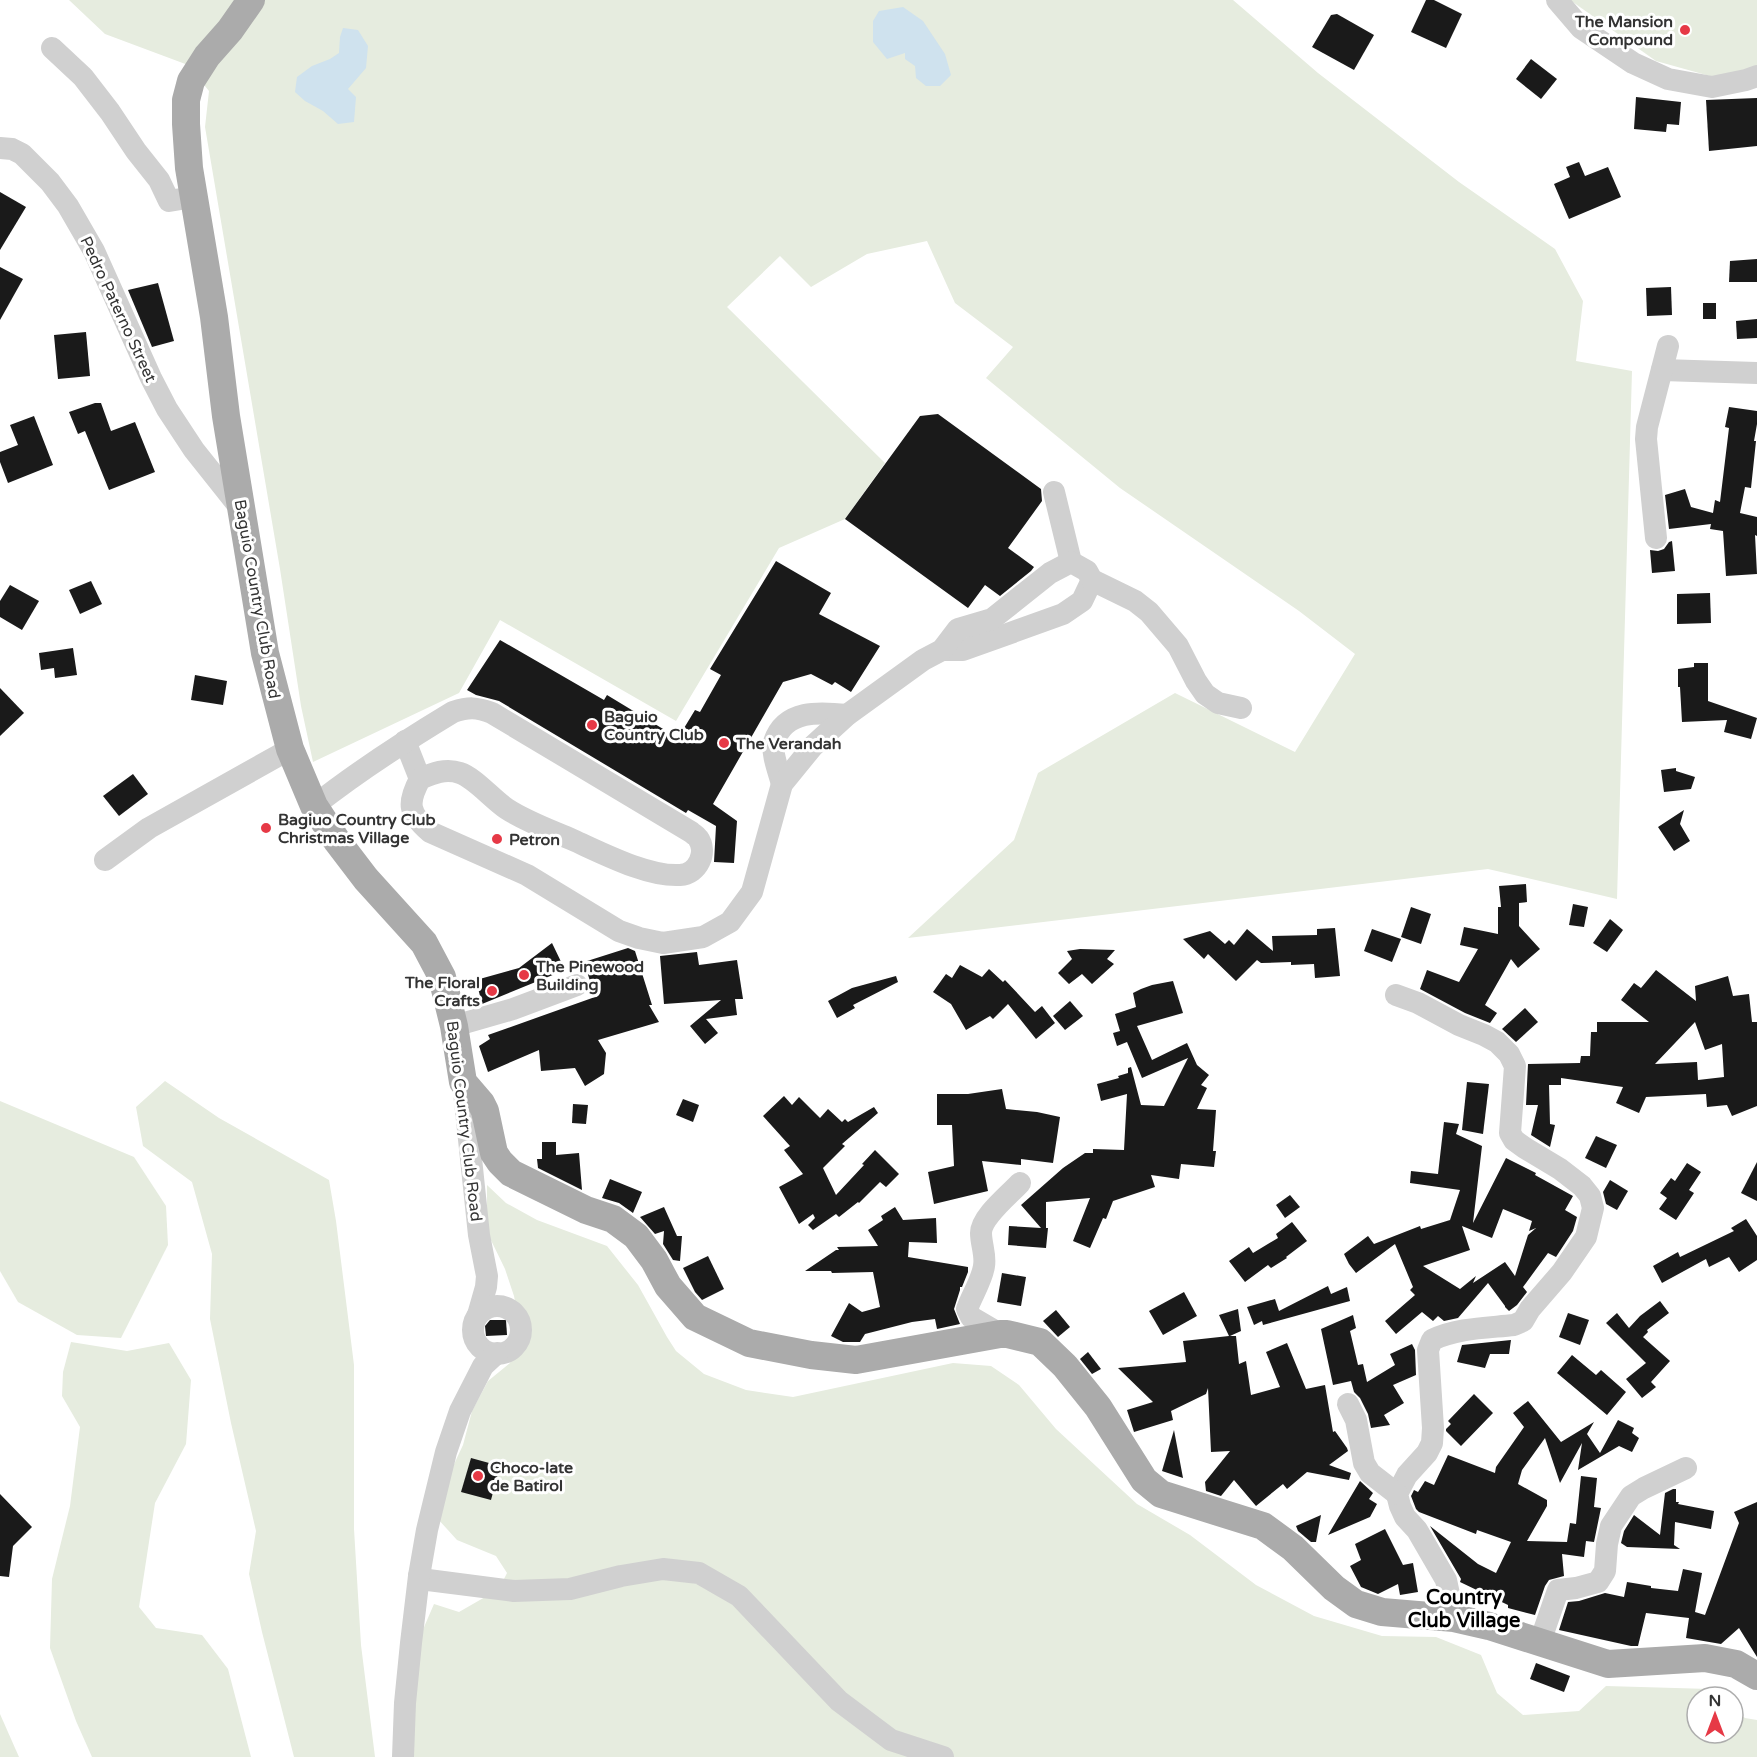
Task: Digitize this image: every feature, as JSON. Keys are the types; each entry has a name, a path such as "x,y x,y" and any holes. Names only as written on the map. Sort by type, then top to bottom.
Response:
{"main road":[{"name":"Baguio Country Club Road","path":"251,0 230,30 207,56 191,81 186,100 188,157 214,316 234,494 265,654 290,749 314,806 366,879 424,942 442,977 453,1019 463,1082"},
{"path":"463,1082 481,1103 485,1111 494,1153 511,1173 586,1210 613,1219 636,1236 654,1260 668,1286 695,1317 718,1329 749,1342 774,1348 856,1360 1000,1334 1040,1342 1065,1366 1098,1407 1144,1480 1161,1494 1263,1526 1293,1548 1334,1588 1356,1604 1382,1612 1454,1618 1489,1626 1608,1664 1705,1658 1736,1664 1757,1676"}],"street":[{"path":"1557,0 1581,28 1634,63 1668,79 1712,87 1757,76"},
{"path":"52,48 83,77 110,112 159,180 169,201 193,197"},
{"name":"Pedro Paterno Street","path":"0,148 12,149 22,154 50,182 68,206 94,251 167,409 194,450 234,494"},
{"path":"1656,538 1646,439 1668,346"},
{"path":"1662,370 1757,373"},
{"path":"1054,492 1071,562 1087,571 1092,580 1135,601 1149,612 1178,646 1205,694 1218,703 1241,708"},
{"path":"314,806 350,777 453,712 465,708 478,708 492,713 691,832 698,838 702,848 701,862 685,875 671,876 630,864 526,820 492,798 470,777 457,772 433,773 420,779 410,804 419,823 430,832 527,875 619,931 663,943 703,937 730,922 752,892 782,784 813,746 847,715 923,660 942,650 958,629 992,619 1050,573 1071,562"},
{"path":"942,650 963,650 1063,614 1082,601 1092,580"},
{"path":"782,784 774,743 784,724 798,716 821,712 847,715"},
{"path":"405,741 420,779"},
{"path":"105,860 149,828 290,749"},
{"path":"453,1019 513,1009 577,985"},
{"path":"1396,995 1418,1003 1459,1025 1484,1035 1497,1042 1509,1054 1515,1066 1510,1133 1514,1140 1525,1149 1560,1169 1582,1186 1590,1196 1593,1208 1586,1237 1562,1272 1530,1309 1523,1321 1514,1325 1455,1332 1432,1341 1428,1350 1432,1443 1427,1454 1407,1475 1397,1494"},
{"name":"Baguio Country Club Road","path":"463,1082 479,1235 487,1276 478,1315"},
{"path":"1000,1334 971,1317 967,1309 984,1267 981,1230 985,1219 1020,1183"},
{"name":"Baguio Country Club Road","path":"487,1276 510,1310"},
{"path":"403,1757 405,1703 418,1576 427,1530 446,1452 460,1411 488,1356 509,1350 516,1344 519,1337 518,1320 510,1310 494,1306 485,1309 474,1323 477,1343 488,1356"},
{"path":"1348,1404 1356,1420 1364,1463 1370,1473 1397,1494 1405,1516 1417,1530 1446,1580 1454,1618"},
{"path":"1540,1642 1557,1590 1598,1582 1605,1570 1611,1526 1631,1496 1686,1468"},
{"path":"418,1576 428,1580 514,1591 570,1589 621,1576 663,1569 699,1574 739,1596 839,1701 891,1740 944,1757"}],"shaded area":[{"path":"69,0 1233,0 1318,73 1459,182 1555,249 1583,301 1576,361 1632,371 1617,899 1488,869 908,938 1014,840 1038,773 1175,693 1295,752 1355,654 1299,611 1120,488 986,378 1013,347 955,303 927,241 867,254 811,287 780,256 727,307 885,463 845,519 779,548 676,721 500,620 459,693 313,762 301,706 205,127 209,91 188,65 105,34"},
{"name":"The Mansion Compound","path":"1570,0 1757,0 1757,66 1717,78 1656,61"},
{"path":"165,1081 219,1118 329,1180 354,1365 354,1529 361,1645 375,1757 294,1757 249,1574 256,1531 210,1319 212,1254 192,1182 143,1146 136,1107"},
{"path":"0,1101 134,1157 166,1206 168,1245 121,1338 77,1335 18,1302 0,1271"},
{"path":"487,1185 506,1203 537,1220 607,1246 638,1285 676,1351 704,1374 746,1390 793,1397 953,1363 991,1366 1019,1385 1056,1429 1137,1504 1190,1535 1256,1585 1314,1616 1382,1636 1436,1637 1481,1655 1497,1693 1523,1715 1579,1711 1606,1686 1685,1688 1685,1745 1745,1745 1745,1718 1757,1720 1757,1757 411,1757 418,1641 434,1604 459,1612 499,1589 507,1573 496,1556 457,1540 437,1518 448,1477 463,1445 472,1411 488,1381 510,1363 521,1332 514,1296 505,1269 487,1232"},
{"path":"71,1342 127,1351 169,1343 191,1380 186,1444 155,1503 139,1607 156,1628 202,1635 228,1669 251,1757 92,1757 76,1721 50,1648 52,1579 70,1506 80,1427 62,1396 63,1372"},
{"path":"0,1714 19,1757 0,1757"}],"water":[{"path":"903,7 923,21 945,54 951,75 940,86 926,86 916,78 915,66 905,59 905,53 887,59 873,42 873,21 879,11"},
{"path":"343,28 358,30 368,46 366,68 348,89 356,97 354,122 338,124 295,92 297,77 312,66 339,53"}],"building":[{"path":"1426,0 1434,0 1462,14 1446,48 1411,32"},
{"path":"1337,14 1374,35 1354,70 1312,47 1331,15"},
{"path":"1531,59 1557,79 1541,99 1516,79"},
{"path":"1636,97 1681,102 1679,125 1667,124 1666,132 1634,129"},
{"path":"1757,98 1757,146 1709,151 1706,100"},
{"path":"1579,162 1585,176 1608,167 1621,197 1569,219 1554,184 1570,177 1566,167"},
{"path":"0,192 26,207 0,250"},
{"path":"1757,259 1757,282 1729,282 1730,261"},
{"path":"0,267 23,279 0,320"},
{"path":"158,283 174,341 152,347 128,290"},
{"path":"1671,287 1672,315 1647,316 1646,288"},
{"path":"1703,303 1716,303 1716,319 1703,319"},
{"path":"1757,319 1757,338 1737,339 1736,321"},
{"path":"86,332 90,376 58,379 54,335"},
{"path":"101,403 111,431 135,422 155,472 109,490 85,431 78,434 69,412"},
{"path":"1729,407 1757,411 1751,488 1745,487 1740,513 1757,517 1757,536 1755,535 1757,574 1726,576 1723,531 1710,529 1711,524 1669,529 1665,495 1685,489 1691,507 1713,513 1715,500 1720,502 1729,428 1725,427"},
{"path":"938,414 1041,489 1042,501 1008,548 1034,567 1000,596 985,585 968,608 845,519 920,416"},
{"path":"34,416 53,465 8,483 0,462 0,452 18,445 10,425"},
{"path":"1672,541 1675,571 1652,573 1650,550 1664,549"},
{"name":"Baguio Country Club","path":"776,561 831,593 819,614 880,646 851,692 835,682 832,685 811,674 783,682 713,804 737,821 734,863 714,862 716,826 688,810 686,813 499,701 476,695 467,690 500,640 604,700 607,695 678,738 695,710 700,712 721,675 710,669"},
{"path":"91,581 102,604 80,614 69,590"},
{"path":"10,585 39,601 22,630 0,617 0,601"},
{"path":"1710,593 1711,623 1677,624 1677,594"},
{"path":"73,648 77,675 55,678 54,668 41,670 39,653"},
{"path":"1694,663 1708,663 1708,701 1757,718 1751,739 1724,732 1727,720 1682,722 1678,669 1694,667"},
{"path":"195,675 227,681 223,705 191,700"},
{"path":"0,688 24,713 0,736"},
{"path":"1676,768 1676,771 1695,777 1691,789 1664,792 1661,770"},
{"path":"133,774 148,794 119,816 103,796"},
{"path":"1684,810 1680,824 1690,841 1674,851 1658,827"},
{"path":"1526,884 1527,902 1519,903 1519,926 1540,949 1518,968 1511,959 1485,1005 1497,1013 1490,1023 1465,1013 1420,989 1427,970 1459,982 1478,949 1460,945 1464,927 1498,934 1498,907 1501,907 1499,886"},
{"path":"1573,904 1588,907 1584,927 1569,925"},
{"path":"1411,907 1431,914 1421,944 1401,937"},
{"path":"1610,919 1623,930 1607,952 1593,943"},
{"path":"1335,928 1340,976 1315,978 1314,964 1261,963 1257,960 1236,981 1208,954 1204,959 1183,939 1210,931 1225,944 1229,940 1234,945 1247,929 1273,951 1272,936 1317,935 1317,929"},
{"path":"1372,929 1401,939 1392,962 1364,951"},
{"name":"The Pinewood Building","path":"552,943 565,970 482,1004 476,980 519,968"},
{"path":"628,948 635,951 652,1005 649,1005 659,1022 598,1040 606,1053 604,1074 585,1086 575,1068 541,1071 539,1050 488,1072 479,1046 490,1039 488,1035 595,997 584,962"},
{"path":"1115,950 1107,959 1114,964 1092,984 1082,974 1069,984 1058,973 1072,959 1067,951"},
{"path":"697,952 699,965 737,960 743,999 735,999 737,1015 706,1019 718,1033 705,1044 690,1026 721,1000 664,1004 660,956"},
{"path":"960,965 982,977 989,969 1003,982 1005,980 1035,1012 1042,1006 1055,1023 1036,1039 1008,1004 993,1019 990,1016 966,1030 951,1004 933,992 946,974 952,978"},
{"path":"1656,970 1696,1001 1695,986 1728,976 1733,996 1749,994 1752,1022 1757,1022 1757,1106 1732,1116 1727,1105 1707,1107 1706,1094 1646,1097 1639,1113 1616,1103 1623,1087 1561,1078 1561,1085 1549,1085 1550,1124 1555,1125 1550,1147 1531,1135 1538,1105 1526,1105 1528,1064 1580,1063 1581,1056 1590,1056 1591,1032 1597,1032 1597,1022 1649,1022 1621,1000 1634,983 1641,988","holes":["1695,1022 1705,1050 1722,1044 1724,1077 1698,1080 1697,1062 1655,1064"]},
{"path":"896,976 898,982 853,1005 855,1008 837,1018 828,1001 852,988"},
{"path":"1173,981 1183,1013 1137,1026 1152,1060 1187,1043 1197,1065 1209,1075 1201,1085 1207,1088 1197,1109 1216,1110 1214,1167 1181,1164 1179,1179 1151,1175 1155,1187 1113,1201 1090,1248 1073,1241 1090,1198 1046,1202 1046,1228 1048,1228 1046,1248 1008,1245 1009,1226 1041,1228 1021,1205 1063,1168 1085,1153 1093,1153 1093,1149 1124,1150 1127,1094 1101,1101 1097,1084 1119,1078 1118,1076 1128,1073 1128,1068 1131,1067 1141,1105 1164,1106 1188,1058 1142,1078 1127,1042 1117,1046 1113,1033 1120,1031 1115,1014 1136,1007 1133,993 1152,985"},
{"path":"1070,1001 1083,1016 1065,1030 1053,1016"},
{"path":"1525,1008 1538,1022 1516,1042 1502,1029"},
{"path":"1467,1082 1489,1084 1483,1134 1462,1130"},
{"path":"1002,1089 1006,1109 1060,1117 1053,1163 1021,1159 1021,1165 982,1161 988,1191 934,1204 928,1172 954,1166 952,1125 937,1125 937,1094 968,1094"},
{"path":"784,1096 792,1105 799,1097 820,1118 828,1109 842,1122 845,1119 848,1122 874,1107 878,1113 842,1144 845,1146 823,1168 836,1195 875,1150 899,1174 886,1187 880,1182 859,1203 839,1217 836,1214 813,1230 808,1225 815,1218 813,1214 799,1224 779,1187 803,1174 784,1150 790,1146 763,1116"},
{"path":"683,1099 699,1105 693,1122 676,1115"},
{"path":"573,1104 588,1105 586,1124 572,1123"},
{"path":"1444,1122 1459,1124 1456,1134 1482,1146 1473,1223 1506,1158 1573,1196 1565,1210 1577,1217 1573,1231 1556,1257 1548,1253 1523,1287 1527,1292 1509,1311 1488,1283 1458,1318 1444,1321 1438,1316 1433,1321 1422,1312 1396,1334 1385,1321 1415,1295 1410,1290 1413,1287 1395,1244 1356,1273 1344,1254 1368,1236 1374,1244 1420,1226 1421,1229 1450,1220 1460,1190 1410,1183 1411,1171 1438,1174","holes":["1503,1209 1532,1221 1529,1231 1536,1228 1528,1235 1515,1276 1505,1262 1473,1283 1476,1276 1460,1289 1423,1266 1470,1250 1462,1226 1492,1238"]},
{"path":"1596,1136 1617,1145 1606,1168 1585,1158"},
{"path":"542,1142 556,1142 556,1155 579,1153 582,1190 538,1168 537,1159 542,1159"},
{"path":"1757,1162 1757,1201 1741,1193"},
{"path":"1687,1163 1701,1172 1689,1190 1694,1193 1676,1220 1659,1209 1667,1198 1660,1193 1671,1178 1675,1181"},
{"path":"610,1179 642,1192 633,1213 619,1203 602,1198"},
{"path":"1610,1180 1628,1191 1617,1210 1606,1204 1603,1192"},
{"path":"1290,1195 1300,1207 1285,1218 1276,1205"},
{"path":"664,1207 677,1236 682,1236 680,1261 673,1260 663,1244 664,1231 655,1234 640,1217"},
{"path":"895,1207 903,1220 936,1218 937,1243 909,1242 908,1257 968,1267 954,1309 960,1324 937,1329 935,1319 912,1322 865,1334 860,1342 843,1342 831,1336 849,1303 862,1312 880,1307 873,1272 805,1271 839,1250 837,1247 878,1246 868,1230 883,1220 881,1216"},
{"path":"1746,1219 1757,1236 1757,1260 1739,1272 1729,1257 1709,1267 1706,1259 1662,1283 1653,1266 1678,1252 1680,1257 1734,1231 1731,1228"},
{"path":"1292,1222 1307,1241 1287,1258 1271,1268 1268,1265 1245,1282 1229,1261 1249,1247 1253,1253 1278,1238 1276,1234"},
{"path":"708,1256 724,1289 702,1300 695,1292 683,1268"},
{"path":"1002,1273 1026,1277 1021,1306 997,1302"},
{"path":"1328,1286 1331,1294 1347,1287 1350,1301 1263,1325 1262,1321 1254,1325 1247,1307 1275,1299 1279,1311"},
{"path":"1184,1292 1197,1316 1163,1335 1149,1311"},
{"path":"1660,1301 1669,1313 1647,1330 1648,1332 1643,1337 1670,1361 1651,1382 1656,1387 1642,1398 1626,1379 1646,1363 1606,1323 1617,1313 1629,1328 1640,1316"},
{"path":"1238,1309 1241,1331 1230,1336 1236,1336 1239,1364 1246,1361 1251,1395 1280,1387 1266,1352 1287,1343 1306,1389 1325,1385 1333,1432 1335,1431 1348,1451 1329,1465 1351,1473 1349,1480 1307,1472 1287,1489 1283,1484 1256,1506 1234,1480 1221,1496 1206,1491 1205,1482 1230,1451 1211,1452 1208,1388 1206,1394 1171,1411 1173,1420 1134,1432 1127,1410 1153,1402 1118,1368 1186,1362 1183,1341 1229,1336 1219,1315"},
{"path":"1056,1310 1070,1327 1058,1337 1043,1321"},
{"path":"1568,1313 1589,1320 1580,1345 1559,1337"},
{"path":"1353,1315 1356,1328 1350,1331 1358,1365 1363,1364 1367,1382 1395,1365 1390,1354 1412,1344 1415,1350 1416,1375 1393,1385 1404,1403 1384,1415 1390,1425 1371,1428 1368,1414 1360,1398 1354,1392 1351,1381 1333,1385 1321,1329"},
{"path":"490,1320 506,1320 507,1335 486,1336 485,1326"},
{"path":"1511,1340 1509,1354 1490,1354 1485,1368 1457,1362 1462,1345"},
{"path":"1088,1352 1101,1369 1092,1374 1080,1359"},
{"path":"1572,1355 1596,1375 1601,1370 1626,1392 1607,1415 1557,1373"},
{"path":"1474,1394 1493,1413 1461,1446 1446,1431 1451,1424 1448,1421"},
{"path":"1528,1401 1561,1442 1594,1422 1587,1434 1600,1453 1618,1420 1634,1428 1632,1433 1639,1438 1632,1452 1619,1446 1578,1470 1582,1443 1560,1483 1545,1438 1522,1470 1518,1484 1547,1500 1547,1506 1527,1541 1567,1542 1570,1523 1576,1524 1581,1476 1597,1478 1594,1507 1601,1508 1594,1542 1586,1541 1584,1557 1562,1554 1564,1576 1549,1580 1535,1615 1508,1608 1508,1605 1460,1582 1461,1579 1430,1526 1478,1564 1496,1573 1511,1542 1477,1530 1476,1534 1419,1512 1411,1496 1414,1490 1418,1492 1425,1481 1434,1485 1448,1455 1495,1473 1496,1467 1524,1427 1513,1413"},
{"path":"1174,1430 1183,1478 1162,1471"},
{"path":"471,1458 500,1466 491,1500 461,1492"},
{"path":"1360,1481 1373,1493 1369,1499 1377,1504 1370,1517 1328,1535"},
{"path":"1676,1489 1678,1504 1714,1511 1711,1529 1675,1522 1674,1545 1680,1549 1627,1547 1621,1543 1624,1531 1634,1515 1660,1535 1665,1493"},
{"path":"0,1494 32,1527 13,1546 9,1577 0,1576"},
{"path":"1757,1502 1757,1657 1739,1628 1721,1644 1686,1638 1689,1618 1646,1613 1638,1646 1559,1630 1568,1602 1605,1593 1624,1597 1627,1582 1678,1591 1683,1569 1702,1573 1695,1612 1705,1615 1739,1523 1734,1512"},
{"path":"1321,1515 1316,1542 1311,1542 1298,1531 1296,1526"},
{"path":"1385,1529 1403,1565 1413,1563 1418,1592 1400,1595 1398,1584 1378,1594 1361,1587 1350,1566 1361,1560 1355,1544"},
{"path":"1536,1663 1570,1676 1564,1692 1530,1679"}],"place":[{"name":"The Mansion Compound","path":"1685,30"},
{"name":"Baguio Country Club","path":"592,725"},
{"name":"The Verandah","path":"724,743"},
{"name":"Bagiuo Country Club Christmas Village","path":"266,828"},
{"name":"Petron","path":"497,839"},
{"name":"The Pinewood Building","path":"524,975"},
{"name":"The Floral Crafts","path":"492,991"},
{"name":"Choco-late de Batirol","path":"478,1476"}],"district":[{"name":"Country Club Village","path":"1464,1608"}]}
